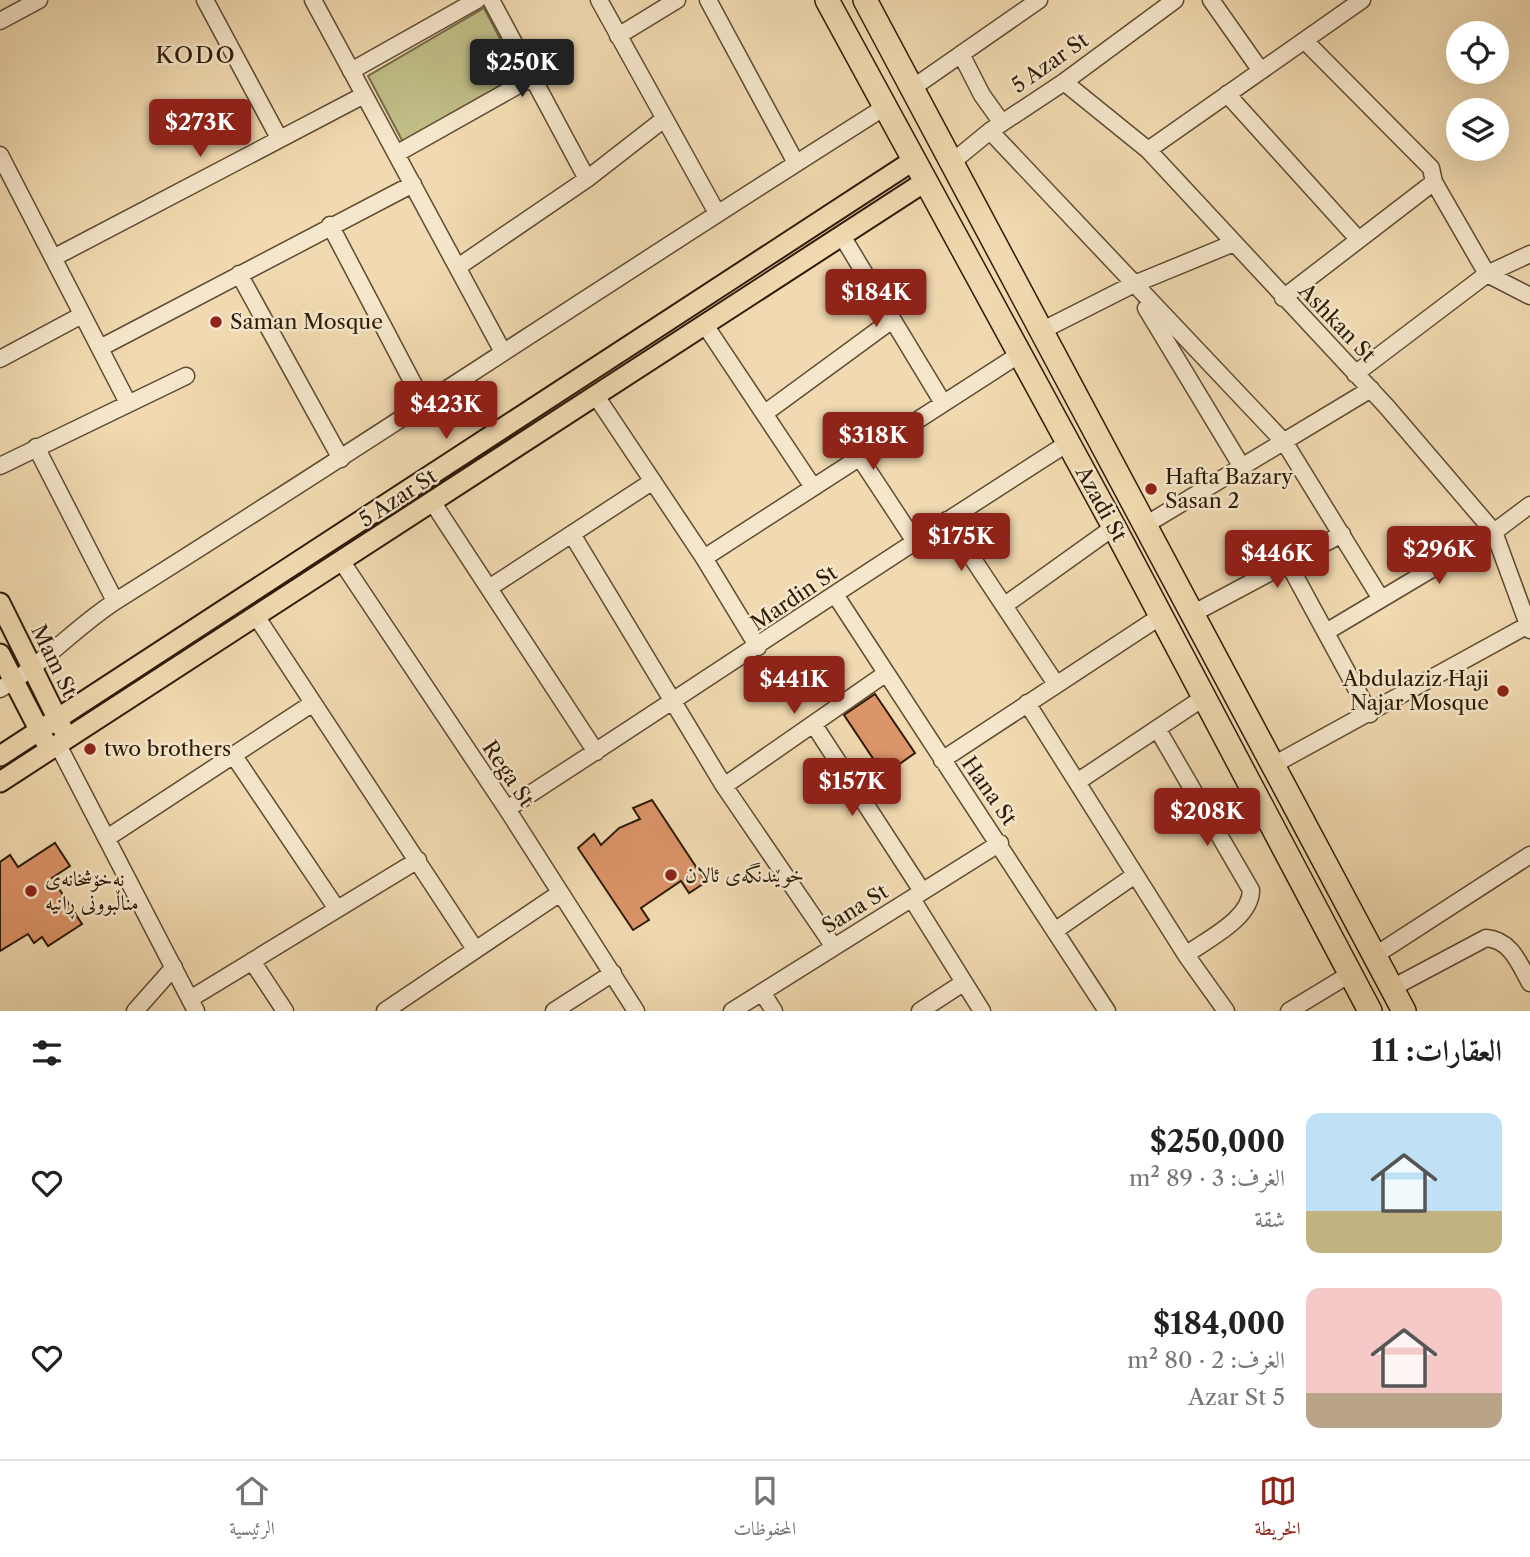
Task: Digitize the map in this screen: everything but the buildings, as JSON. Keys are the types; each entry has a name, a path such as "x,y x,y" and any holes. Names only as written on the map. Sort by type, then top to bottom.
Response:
{"highway":[{"name":"Azadi St","path":"827,0 1161,616 1370,1011"},
{"name":"Azadi St","path":"864,0 1275,764 1404,1011"}],"main road":[{"name":"5 Azar St","path":"0,756 914,160"},
{"name":"5 Azar St","path":"0,782 926,181"},
{"path":"532,410 544,430"},
{"path":"1080,466 1090,473 1101,471 1108,462 1107,450"},
{"path":"1112,525 1112,513 1119,505 1130,504 1143,517"},
{"name":"Mam St","path":"0,603 58,719 58,744"},
{"name":"Mam St","path":"0,654 7,685 40,731 58,744"}],"street":[{"path":"0,21 23,4 39,0"},
{"path":"205,0 279,138"},
{"path":"313,0 503,352"},
{"path":"351,71 477,0"},
{"path":"491,0 587,179"},
{"path":"599,0 717,213"},
{"path":"618,36 677,0"},
{"path":"708,0 796,163"},
{"path":"911,89 1039,0"},
{"name":"5 Azar St","path":"951,163 996,127 1064,82 1175,0"},
{"path":"1212,0 1261,71"},
{"path":"1148,150 1362,0"},
{"path":"1305,41 1432,168 1434,182 1487,274 1530,296"},
{"path":"961,54 996,127 1132,285 1284,443 1381,599"},
{"path":"396,154 531,78"},
{"name":"Ashkan St","path":"1064,82 1148,150 1283,298 1371,389 1494,532 1529,628"},
{"path":"1227,94 1358,239"},
{"path":"53,258 365,95"},
{"path":"7,685 115,601 341,459 717,213 885,107"},
{"path":"458,267 587,179 664,119"},
{"path":"0,155 128,403"},
{"path":"1283,298 1434,182"},
{"path":"100,348 412,184"},
{"path":"330,225 424,404"},
{"path":"842,236 943,403"},
{"path":"1041,331 1132,285 1234,243"},
{"path":"1356,374 1487,274 1530,254"},
{"path":"239,274 341,459"},
{"path":"1132,285 1242,467"},
{"path":"0,359 82,315"},
{"path":"765,413 892,320"},
{"path":"705,325 813,487"},
{"path":"704,558 1020,354"},
{"path":"0,466 186,376"},
{"path":"1143,517 1242,467 1371,389"},
{"path":"596,396 704,558 758,648"},
{"name":"Mardin St","path":"507,809 672,699 758,648 914,540 1068,443"},
{"path":"36,447 115,601"},
{"path":"860,458 914,540"},
{"path":"489,588 573,536 653,481"},
{"path":"433,503 596,752"},
{"path":"1326,632 1494,532 1530,505"},
{"path":"947,520 1056,684"},
{"path":"1005,605 1112,525"},
{"path":"1194,613 1342,534"},
{"path":"573,536 724,786 834,947"},
{"name":"Rega St","path":"342,562 507,809 636,1011"},
{"path":"1288,563 1370,714"},
{"name":"Hana St","path":"836,596 942,760 1000,843 1103,1010"},
{"path":"256,615 475,949"},
{"path":"942,760 1161,616"},
{"path":"1275,764 1529,628"},
{"path":"724,786 885,674"},
{"path":"1077,782 1203,698"},
{"path":"107,838 313,703"},
{"path":"1027,703 1186,955 1226,1011"},
{"path":"814,725 917,895 963,983 982,1011"},
{"path":"1158,730 1251,890 1251,901 1242,914 1186,955"},
{"path":"58,744 193,1005 252,961 418,860"},
{"path":"234,756 337,909"},
{"name":"Sana St","path":"732,1011 1000,843"},
{"path":"1374,956 1530,855"},
{"path":"1056,930 1135,875"},
{"path":"395,1009 475,949 560,893"},
{"path":"1392,988 1486,939 1497,939 1506,945 1530,983"},
{"path":"252,961 285,1011"},
{"path":"135,1011 174,967"},
{"path":"554,1011 613,973"},
{"path":"1289,1011 1350,974"},
{"path":"920,1011 963,983"},
{"path":"762,992 774,1011"}],"shaded area":[{"path":"484,8 519,75 403,142 368,76"}],"place":[{"name":"Saman Mosque","path":"216,322"},
{"name":"Hafta Bazary Sasan 2","path":"1151,489"},
{"name":"Abdulaziz Haji Najar Mosque","path":"1503,691"},
{"name":"two brothers","path":"90,749"},
{"name":"خوێندنگەی ئالان","path":"671,875"},
{"name":"نەخۆشخانەی مناڵبوونی ڕانیە","path":"31,891"}],"district":[{"name":"KODO","path":"196,55"}]}
